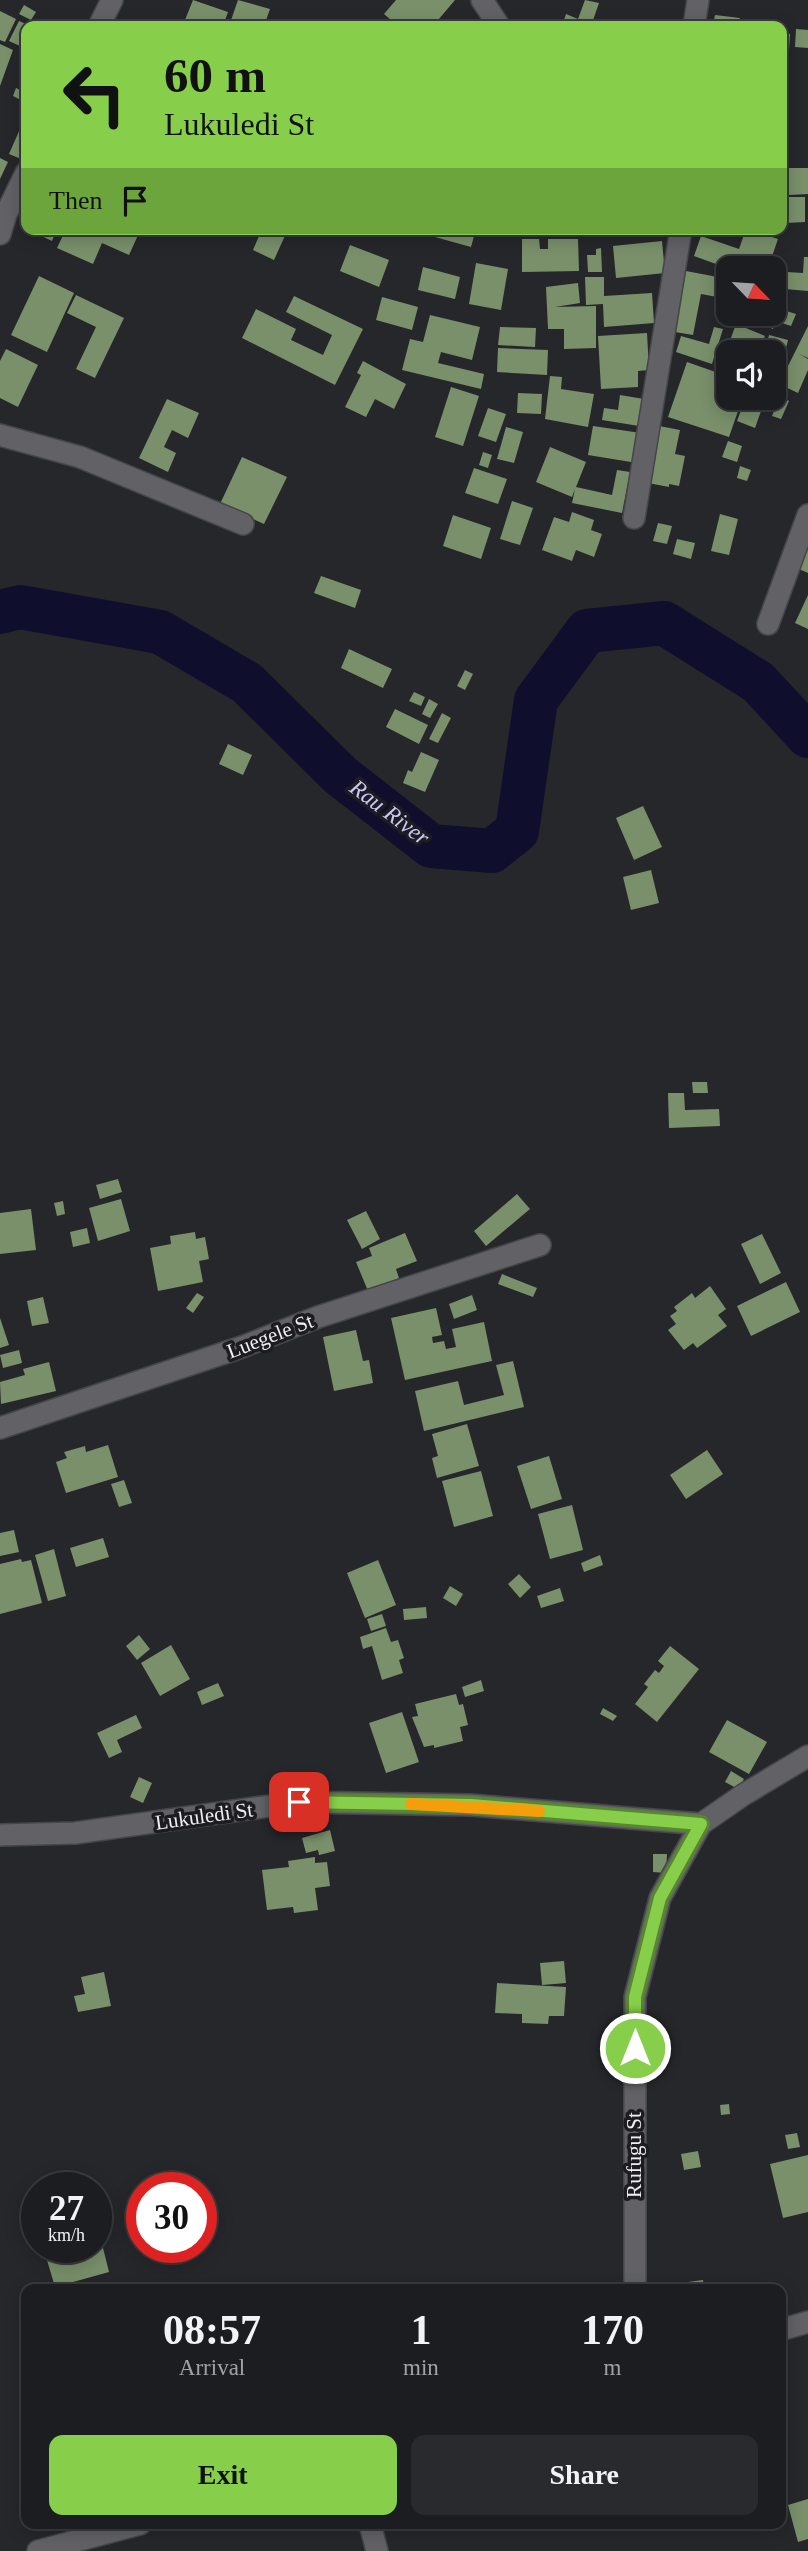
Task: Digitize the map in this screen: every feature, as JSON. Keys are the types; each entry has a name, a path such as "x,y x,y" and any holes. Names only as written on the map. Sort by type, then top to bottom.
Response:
{"street":[{"path":"102,21 113,0"},
{"path":"482,0 496,21"},
{"path":"695,21 698,0"},
{"path":"2,220 21,183"},
{"path":"634,518 680,235"},
{"path":"0,435 80,457 243,524"},
{"path":"768,624 808,515"},
{"name":"Luegele St","path":"0,1428 242,1347 318,1317 540,1245"},
{"path":"701,1824 808,1756"},
{"name":"Lukuledi St","path":"0,1835 75,1833 299,1802 471,1805 701,1824"},
{"name":"Rufugu St","path":"635,2284 635,1997 660,1898 701,1824"},
{"path":"786,2328 808,2322"},
{"path":"38,2551 121,2529"},
{"path":"371,2529 377,2551"}],"building":[{"path":"193,0 228,12 225,21 185,20"},
{"path":"238,0 270,9 266,21 231,21"},
{"path":"396,0 455,0 437,21 392,21 384,14"},
{"path":"585,0 599,3 593,21 564,21 566,14 578,19"},
{"path":"24,5 36,12 31,20 19,14"},
{"path":"0,11 16,19 5,42 0,40"},
{"path":"715,15 740,18 739,21 714,21"},
{"path":"19,21 21,22 20,46 9,41"},
{"path":"796,29 808,30 808,48 795,47"},
{"path":"787,34 790,34 787,50"},
{"path":"0,44 13,50 0,86"},
{"path":"16,88 21,90 21,100 13,96"},
{"path":"20,129 21,129 21,159 9,154"},
{"path":"0,158 8,162 0,179"},
{"path":"788,168 808,168 808,194 789,195"},
{"path":"787,197 805,197 805,222 787,223"},
{"path":"40,235 54,235 52,241"},
{"path":"63,235 138,235 129,255 102,243 93,264 57,248"},
{"path":"259,235 285,235 274,260 253,250"},
{"path":"428,235 474,235 471,247"},
{"path":"744,235 765,235 778,239 772,256 716,256 716,264 694,256 701,236 739,249"},
{"path":"522,239 539,239 540,249 548,249 548,239 578,239 579,271 522,272"},
{"path":"662,241 665,273 616,278 613,246"},
{"path":"350,245 389,260 379,287 340,271"},
{"path":"601,248 602,272 588,272 587,255 596,255 596,249"},
{"path":"804,257 808,257 808,291 786,289 787,272 803,273"},
{"path":"476,263 508,269 501,310 469,304"},
{"path":"423,267 460,277 455,299 418,290"},
{"path":"686,271 716,277 716,297 701,294 693,335 675,332"},
{"path":"39,276 74,293 47,352 11,335"},
{"path":"585,277 604,277 604,296 652,293 654,323 604,327 603,304 586,305"},
{"path":"578,283 580,303 555,307 596,306 596,348 564,349 564,329 548,329 546,287"},
{"path":"76,295 124,318 95,378 76,369 96,327 67,313"},
{"path":"294,296 363,329 335,385 242,338 256,309 296,329 291,340 323,355 332,335 286,312"},
{"path":"382,297 418,307 412,330 376,320"},
{"path":"786,311 796,314 791,326 786,324"},
{"path":"430,315 480,327 472,360 441,352 438,363 484,374 481,389 402,370 410,339 423,342"},
{"path":"735,326 765,336 763,340 730,340"},
{"path":"808,326 808,358 799,354 808,359 808,370 798,393 786,387 786,370"},
{"path":"500,327 536,328 535,347 498,345"},
{"path":"714,327 723,329 720,340 716,340 712,364 676,352 681,336 709,344"},
{"path":"647,333 649,370 638,371 638,387 601,389 598,336"},
{"path":"769,335 788,340 786,348 786,340 768,340"},
{"path":"498,348 548,350 547,375 497,372"},
{"path":"6,349 38,365 18,407 0,398 0,361"},
{"path":"363,361 406,384 394,409 375,399 366,417 345,407 361,375 357,373"},
{"path":"687,362 716,372 716,410 738,411 729,437 668,417"},
{"path":"550,376 562,377 561,389 594,394 588,427 545,419"},
{"path":"451,387 479,396 463,446 435,437"},
{"path":"518,393 542,394 541,414 517,413"},
{"path":"620,395 644,399 639,426 602,420 604,408 618,410"},
{"path":"167,399 199,413 188,438 172,430 164,447 176,453 168,472 139,458"},
{"path":"488,408 506,414 496,442 478,436"},
{"path":"741,410 761,410 755,428 737,421"},
{"path":"775,410 785,410 781,419 772,416"},
{"path":"654,425 680,430 675,454 685,456 679,486 643,482"},
{"path":"593,426 641,433 637,463 588,455"},
{"path":"506,427 523,432 514,463 497,459"},
{"path":"728,441 742,446 737,462 722,457"},
{"path":"550,447 586,462 576,487 612,495 617,470 630,472 622,513 572,503 575,489 572,497 536,482"},
{"path":"483,452 492,455 488,468 479,465"},
{"path":"242,457 287,477 264,524 220,504"},
{"path":"740,466 751,470 747,481 737,478"},
{"path":"474,468 507,479 498,504 465,493"},
{"path":"512,501 533,508 520,545 500,539"},
{"path":"572,512 594,520 591,530 602,534 594,557 576,550 572,561 542,550 554,517 569,522"},
{"path":"720,514 738,519 729,555 711,551"},
{"path":"453,515 491,528 481,559 443,546"},
{"path":"658,523 672,526 667,544 653,541"},
{"path":"677,539 695,543 691,559 673,554"},
{"path":"808,548 808,573 799,569"},
{"path":"321,576 361,590 355,608 314,593"},
{"path":"808,595 808,629 795,623"},
{"path":"349,649 392,669 383,688 341,668"},
{"path":"465,670 473,674 465,690 457,686"},
{"path":"414,692 425,697 421,706 409,701"},
{"path":"429,699 438,704 430,718 422,714"},
{"path":"395,709 428,725 419,744 386,727"},
{"path":"442,713 451,718 438,743 429,739"},
{"path":"228,744 252,755 243,775 219,764"},
{"path":"421,752 439,760 425,792 403,783 408,770 412,772"},
{"path":"643,806 662,847 634,860 616,818"},
{"path":"651,870 659,903 631,910 623,877"},
{"path":"692,1082 707,1082 708,1093 693,1093"},
{"path":"668,1093 684,1093 685,1110 719,1109 720,1126 669,1128"},
{"path":"118,1179 122,1192 100,1199 96,1185"},
{"path":"517,1194 530,1209 486,1246 474,1231"},
{"path":"121,1199 130,1231 98,1241 89,1208"},
{"path":"63,1201 65,1214 57,1216 54,1203"},
{"path":"31,1209 36,1250 0,1254 0,1213"},
{"path":"366,1211 380,1239 362,1249 347,1220"},
{"path":"87,1228 90,1243 73,1247 70,1232"},
{"path":"195,1232 196,1239 205,1237 209,1259 199,1261 203,1282 158,1291 150,1248 171,1244 170,1236"},
{"path":"405,1233 417,1261 396,1269 399,1278 368,1291 356,1262 372,1256 369,1248"},
{"path":"762,1234 781,1273 760,1284 741,1244"},
{"path":"502,1274 537,1288 533,1297 498,1284"},
{"path":"786,1282 800,1312 751,1336 737,1306"},
{"path":"710,1286 726,1309 718,1315 727,1326 697,1348 693,1343 684,1350 668,1330 676,1324 670,1316 677,1311 674,1307 692,1293 695,1298"},
{"path":"197,1293 204,1297 193,1313 186,1308"},
{"path":"472,1295 477,1310 454,1319 449,1304"},
{"path":"43,1297 49,1323 32,1326 27,1301"},
{"path":"436,1308 442,1335 432,1337 433,1343 444,1341 446,1349 456,1347 452,1329 484,1322 492,1361 405,1380 391,1318"},
{"path":"0,1318 9,1345 0,1348"},
{"path":"356,1330 363,1361 369,1360 373,1383 334,1391 323,1337"},
{"path":"19,1350 22,1363 3,1368 0,1355"},
{"path":"513,1361 524,1407 424,1431 415,1391 458,1381 464,1405 504,1395 496,1365"},
{"path":"49,1362 56,1391 1,1404 0,1382 25,1375 23,1369"},
{"path":"467,1424 479,1466 437,1478 432,1458 438,1456 432,1434"},
{"path":"108,1445 118,1477 66,1493 56,1462 67,1458 64,1452 85,1446 86,1452"},
{"path":"707,1450 723,1474 686,1499 670,1475"},
{"path":"549,1456 562,1499 531,1509 517,1466"},
{"path":"481,1471 493,1516 454,1527 442,1481"},
{"path":"124,1480 132,1503 119,1507 111,1484"},
{"path":"572,1505 583,1550 550,1559 538,1514"},
{"path":"14,1530 19,1552 0,1556 0,1533"},
{"path":"103,1538 109,1557 76,1567 70,1548"},
{"path":"54,1549 66,1596 48,1601 35,1555"},
{"path":"600,1555 603,1565 584,1572 581,1563"},
{"path":"21,1559 22,1562 31,1560 42,1603 0,1614 0,1564"},
{"path":"378,1560 396,1605 365,1618 347,1573"},
{"path":"519,1574 531,1587 520,1598 508,1584"},
{"path":"450,1586 463,1594 456,1606 443,1598"},
{"path":"560,1588 564,1601 541,1608 537,1596"},
{"path":"426,1607 427,1618 404,1620 403,1609"},
{"path":"382,1614 386,1626 371,1631 367,1619"},
{"path":"386,1628 391,1642 398,1640 404,1658 399,1660 403,1673 382,1680 372,1646 363,1649 360,1637"},
{"path":"139,1635 150,1649 137,1660 126,1646"},
{"path":"171,1645 190,1679 160,1696 141,1663"},
{"path":"670,1646 699,1669 657,1722 635,1704 648,1687 644,1684 655,1670 659,1673 664,1666 658,1661"},
{"path":"481,1680 484,1691 465,1697 462,1687"},
{"path":"218,1683 224,1696 202,1705 197,1692"},
{"path":"456,1694 459,1705 463,1704 468,1725 460,1727 463,1741 434,1748 434,1745 424,1747 412,1717 418,1716 415,1704"},
{"path":"603,1708 617,1716 613,1721 600,1714"},
{"path":"402,1712 419,1762 386,1773 369,1723"},
{"path":"136,1715 142,1728 117,1740 122,1752 109,1758 97,1733"},
{"path":"727,1720 767,1742 749,1774 709,1752"},
{"path":"731,1771 744,1779 738,1789 725,1782"},
{"path":"139,1777 152,1783 143,1803 130,1797"},
{"path":"330,1830 335,1851 319,1855 318,1850 306,1853 302,1838"},
{"path":"653,1854 667,1854 666,1873 653,1872"},
{"path":"315,1857 315,1863 327,1862 330,1886 315,1888 318,1910 294,1913 293,1907 267,1910 262,1870 289,1867 288,1861"},
{"path":"564,1961 566,1983 542,1985 540,1963"},
{"path":"104,1972 111,2006 78,2012 74,1996 85,1994 81,1977"},
{"path":"497,1983 566,1987 564,2016 549,2016 548,2024 522,2023 522,2014 495,2013"},
{"path":"729,2104 730,2114 721,2115 720,2105"},
{"path":"797,2133 800,2147 788,2149 785,2135"},
{"path":"698,2151 701,2167 684,2170 681,2154"},
{"path":"808,2155 808,2212 783,2218 770,2164"},
{"path":"48,2263 107,2263 109,2272 66,2284 54,2284"},
{"path":"703,2280 703,2284 688,2284"},
{"path":"808,2499 808,2539 798,2542 788,2505"}],"waterway":[{"name":"Rau River","path":"0,612 20,607 160,632 247,683 340,775 431,846 492,851 517,831 536,700 587,631 664,623 758,682 808,736"}],"slow traffic":[{"path":"411,1804 471,1805 539,1811"}],"route":[{"path":"299,1802 471,1805 701,1824 660,1898 635,1997 635,2048"}]}
